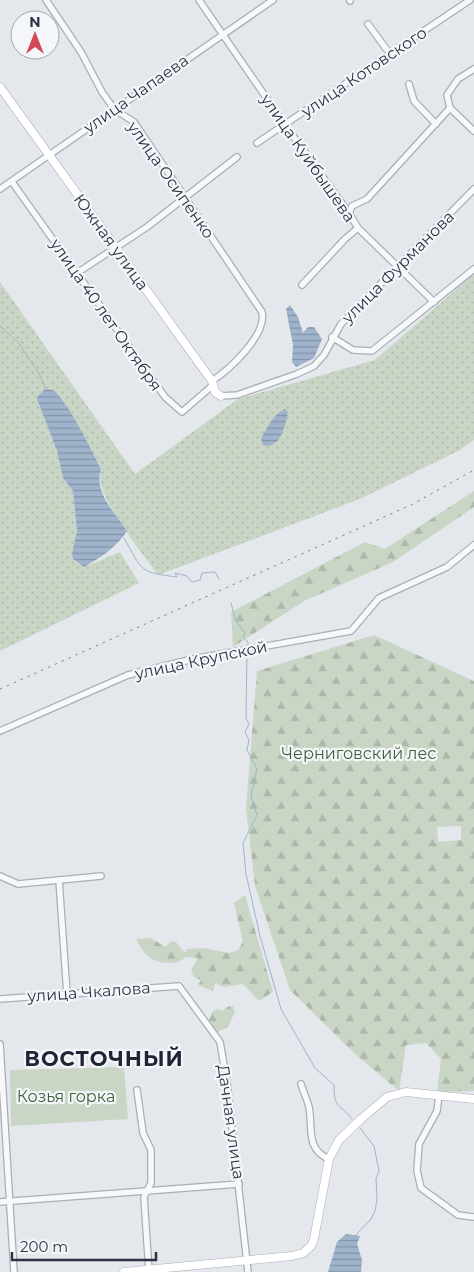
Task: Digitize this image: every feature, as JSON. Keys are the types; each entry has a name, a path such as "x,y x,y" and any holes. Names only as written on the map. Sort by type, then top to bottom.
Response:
{"street":[{"name":"улица Осипенко","path":"46,0 81,52 102,92 114,109 134,122 262,312 262,327 254,340 212,384"},
{"name":"улица Куйбышева","path":"199,0 284,125 358,228 434,302"},
{"name":"улица Чапаева","path":"1,186 12,182 272,0"},
{"name":"улица Котовского","path":"257,143 470,0"},
{"path":"368,24 390,54"},
{"path":"474,68 458,79 449,90 447,103 474,131"},
{"path":"409,84 414,101 436,124"},
{"name":"Южная улица","path":"0,87 221,396"},
{"path":"349,213 352,206 367,199 450,108"},
{"path":"77,273 116,249 237,157"},
{"name":"улица 40 лет Октября","path":"12,182 165,397 176,409 182,412 212,384"},
{"name":"улица Фурманова","path":"221,396 236,395 297,374 314,366 324,355 340,324 474,189"},
{"path":"302,285 344,239 358,228"},
{"path":"332,337 353,350 372,351 474,269"},
{"name":"улица Крупской","path":"0,731 128,675 192,659 352,631 379,598 447,567 474,545"},
{"path":"0,876 18,884 101,876"},
{"path":"59,880 67,994"},
{"name":"улица Чкалова","path":"0,999 178,986"},
{"name":"Дачная улица","path":"178,986 220,1042 239,1184 248,1272"},
{"path":"0,1044 14,1272"},
{"path":"301,1084 309,1108 310,1137 314,1148 329,1159"},
{"path":"137,1090 143,1132 151,1150 151,1183 144,1197 149,1271"},
{"path":"124,1272 247,1261 303,1253 312,1246 329,1159 339,1140 387,1097 406,1092 474,1098"},
{"path":"439,1095 437,1112 419,1144 417,1171 421,1188 458,1215 474,1217"},
{"path":"0,1202 239,1184"}],"green space":[{"path":"474,274 474,440 460,450 360,499 158,575 120,524 111,508 100,480 101,469 61,397 53,390 37,399 57,451 63,478 73,491 77,531 72,553 76,562 84,567 120,552 139,583 0,651 0,282 135,474 238,399 375,360"},
{"path":"474,491 474,507 393,562 304,601 233,647 231,612 365,542 385,549"},
{"name":"Черниговский лес","path":"374,635 474,681 474,1091 437,1092 441,1059 426,1043 406,1045 399,1091 355,1054 290,990 255,886 246,808 257,671","holes":["461,826 461,840 438,842 437,827"]},
{"path":"245,895 273,992 259,1001 243,984 224,987 215,983 213,991 198,985 201,980 194,977 191,970 198,958 185,957 173,963 156,961 146,954 136,939 151,938 165,947 172,941 176,942 185,953 187,949 204,948 228,953 238,950 243,942 234,903"},
{"path":"229,1006 233,1006 235,1012 228,1027 216,1033 208,1023 212,1012 218,1009 222,1011"},
{"name":"Козья горка","path":"124,1067 128,1119 11,1126 10,1070"}],"water":[{"path":"290,305 298,317 303,333 308,327 314,327 322,339 314,358 296,367 292,362 293,345 286,309"},
{"path":"45,389 53,390 58,394 79,426 101,469 99,478 103,494 127,531 108,552 84,567 73,559 72,553 77,531 73,491 63,478 57,451 37,399"},
{"path":"285,409 288,412 278,440 269,446 263,445 261,439 268,426 277,414"},
{"path":"346,1234 360,1236 357,1244 362,1260 361,1272 328,1272 337,1242"}],"waterway":[{"path":"0,326 18,342 40,375 46,390"},
{"path":"124,538 139,564 148,571 177,577 175,573 187,576 192,582 200,580 202,573 215,572 219,579"},
{"path":"231,603 236,621 245,633 243,637 248,642 248,647"},
{"path":"247,651 246,718 249,724 245,732 249,740 247,750 257,769 251,796 257,815 243,843 246,874 260,936 281,1009 315,1068 334,1085 335,1099 338,1105 352,1119"},
{"path":"354,1237 371,1219 375,1211 377,1199 376,1179 379,1171 374,1146 360,1128"}],"railway":[{"path":"0,689 411,505 474,470"}],"district":[{"name":"ВОСТОЧНЫЙ","path":"104,1058"}]}
